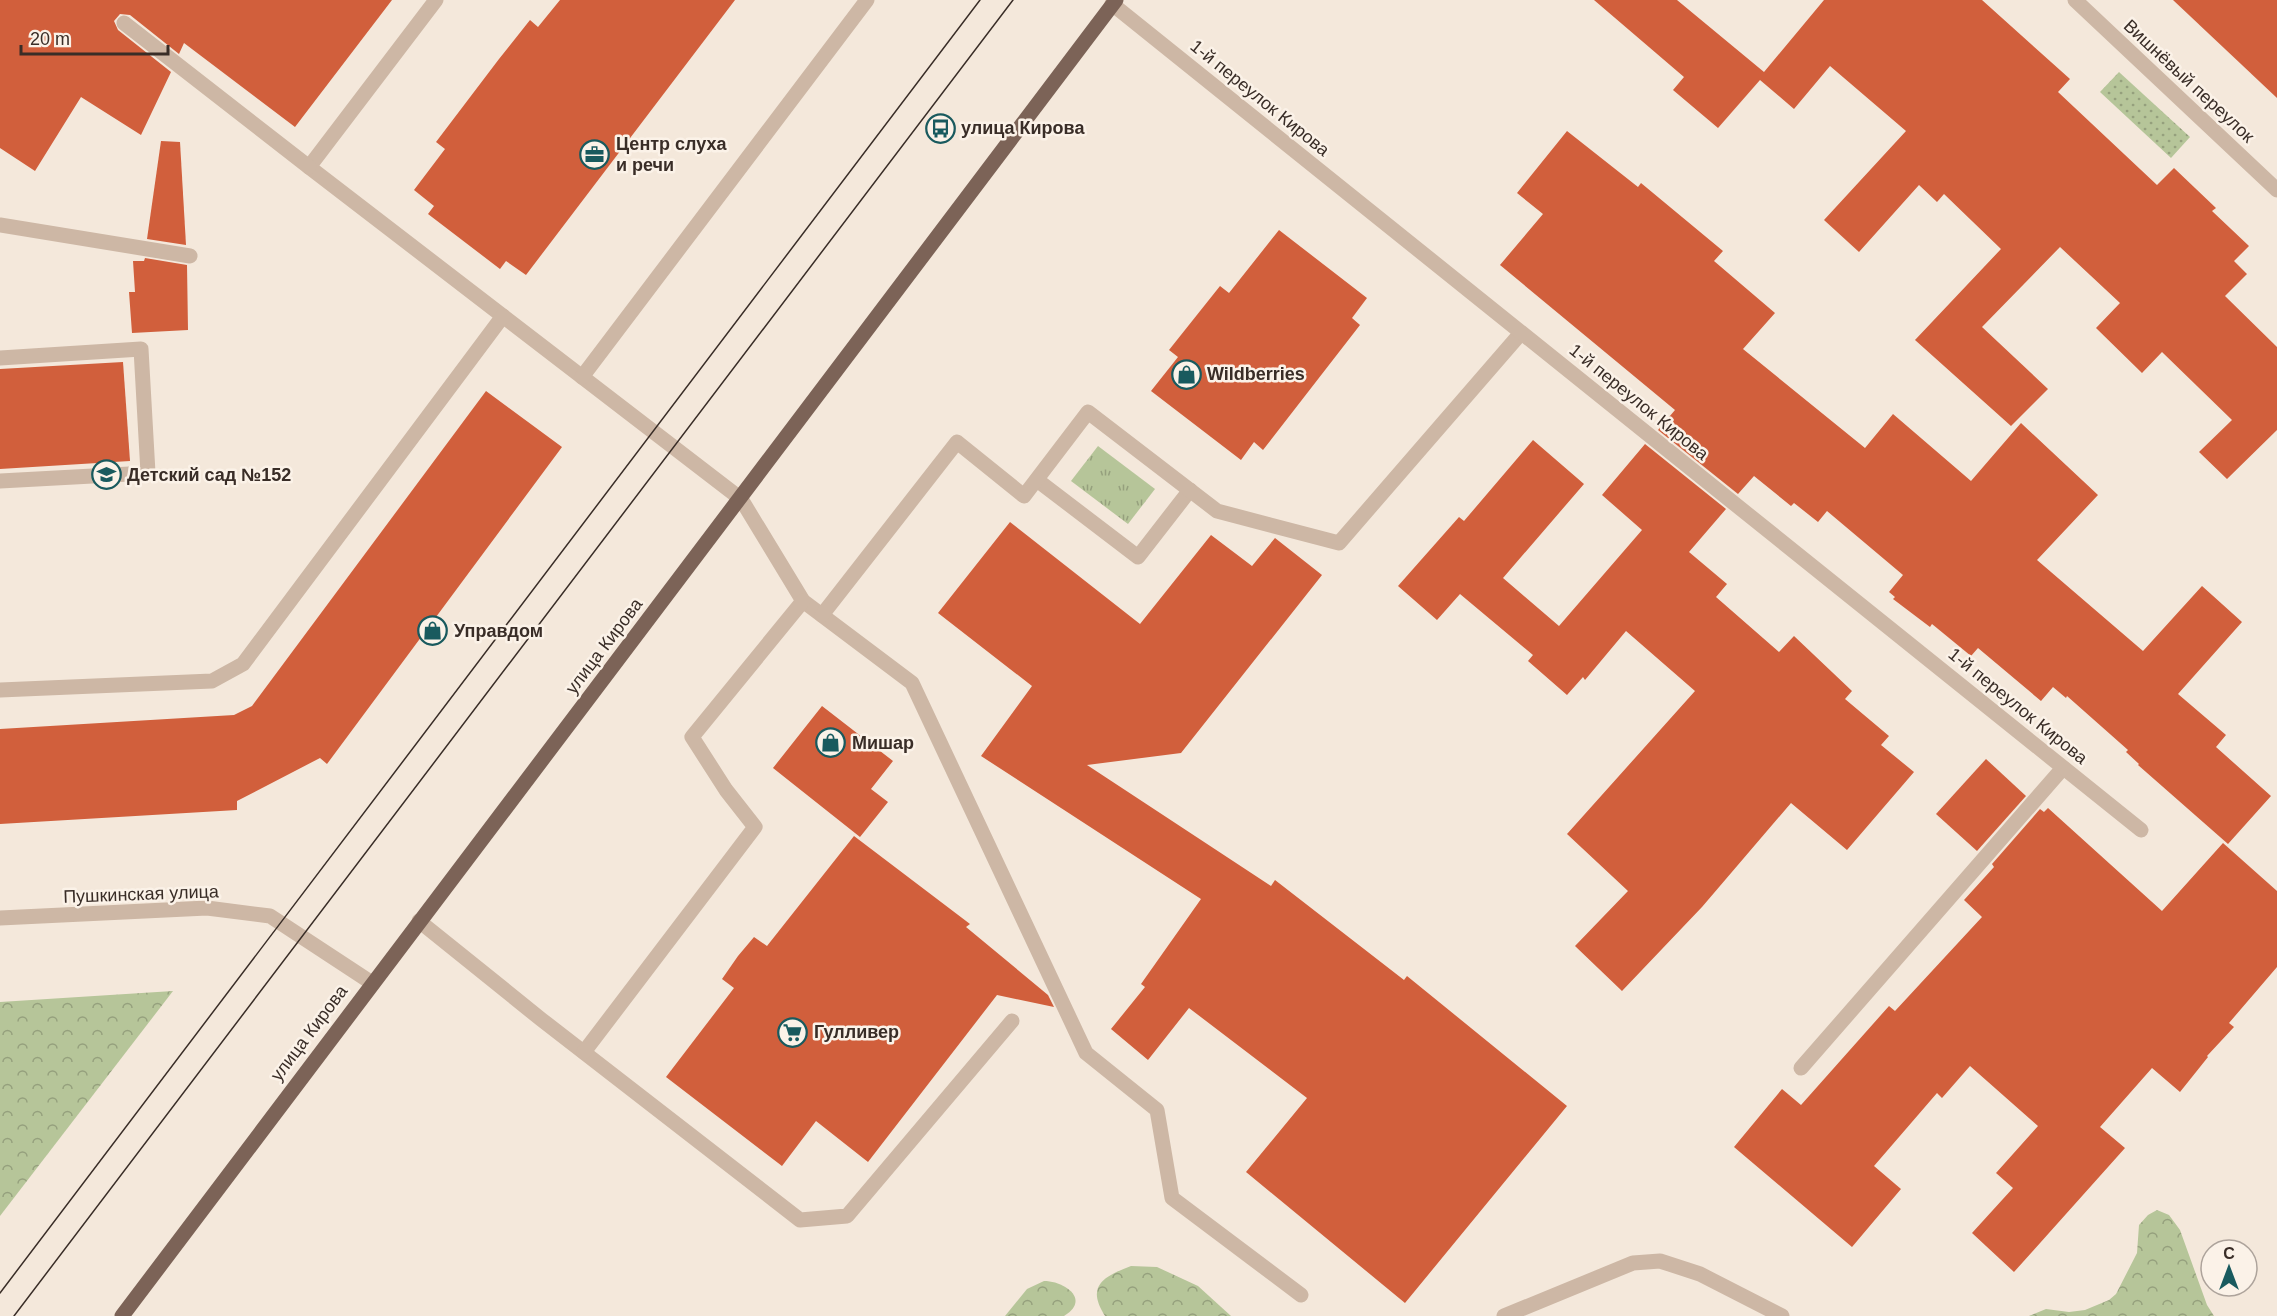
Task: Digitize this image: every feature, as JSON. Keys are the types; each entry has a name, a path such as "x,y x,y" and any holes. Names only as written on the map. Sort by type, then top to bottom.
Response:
{"main road":[{"name":"улица Кирова","path":"122,1316 1114,2"}],"street":[{"path":"309,167 436,0"},
{"path":"582,377 867,0"},
{"name":"Вишнёвый переулок","path":"2075,0 2277,190"},
{"name":"1-й переулок Кирова","path":"1114,2 1521,333 2141,830"},
{"path":"124,23 741,499 803,601 912,683 1086,1053 1157,1110 1172,1198 1301,1295"},
{"path":"0,225 190,256"},
{"path":"0,690 212,681 243,664 503,316"},
{"path":"822,615 957,442 1024,496 1088,412 1217,511 1339,543 1521,333"},
{"path":"0,357 141,350 148,473 0,481"},
{"path":"1037,480 1138,557 1190,490"},
{"path":"584,1052 755,826 726,790 692,737 803,601"},
{"path":"1802,1068 2063,768"},
{"name":"Пушкинская улица","path":"0,918 207,908 270,916 372,983"},
{"path":"419,921 800,1220 847,1216 1012,1022"},
{"path":"1504,1316 1633,1263 1660,1261 1700,1274 1782,1316"}],"green space":[{"path":"2119,72 2190,137 2171,158 2100,92"},
{"path":"1098,446 1155,489 1128,524 1071,481"},
{"path":"173,991 0,1216 0,1002"},
{"path":"2157,1210 2169,1215 2180,1230 2199,1283 2199,1298 2204,1298 2214,1316 2029,1316 2046,1309 2069,1312 2085,1310 2109,1300 2116,1294 2137,1253 2139,1225 2148,1215"},
{"path":"1131,1266 1157,1267 1198,1286 1231,1316 1105,1316 1097,1297 1101,1283 1113,1274"},
{"path":"1044,1281 1060,1284 1072,1292 1075,1304 1072,1310 1064,1316 1005,1316 1027,1289"}],"building":[{"path":"0,0 392,0 295,127 184,43 179,54 130,15 120,14 114,21 118,30 171,72 141,135 81,97 35,171 0,148"},
{"path":"560,0 735,0 526,275 506,261 500,269 428,214 434,206 414,190 445,149 436,142 499,59 530,20 538,27"},
{"path":"1594,0 1677,0 1764,72 1824,0 1982,0 2070,79 2058,92 2157,185 2174,168 2216,208 2212,211 2249,246 2234,261 2247,274 2225,296 2277,347 2277,430 2227,479 2199,452 2232,420 2162,352 2142,373 2096,328 2120,303 2060,247 1982,327 2048,389 2011,426 1915,340 2001,249 1944,194 1937,202 1919,185 1859,252 1824,220 1906,131 1830,66 1794,109 1760,80 1718,128 1673,90 1684,77"},
{"path":"2173,0 2277,0 2277,98"},
{"path":"1567,131 1638,187 1641,183 1723,251 1714,261 1775,313 1743,349 1865,448 1893,414 1971,481 2021,423 2098,495 2037,560 2143,651 2202,586 2242,622 2178,694 2226,735 2216,747 2271,796 2228,844 2138,765 2126,752 2128,750 2067,696 2066,698 2053,687 2041,701 1978,648 1971,656 1932,624 1930,627 1893,599 1895,597 1889,592 1903,575 1827,511 1818,522 1794,503 1791,506 1754,476 1738,494 1658,430 1675,410 1500,265 1543,214 1517,193"},
{"path":"161,141 180,142 186,245 147,239"},
{"path":"1279,230 1367,298 1352,318 1360,325 1263,450 1254,442 1241,460 1151,391 1178,357 1169,350 1220,286 1229,293"},
{"path":"145,258 187,265 188,330 132,333 129,292 135,292 133,261 144,261"},
{"path":"123,362 130,461 0,469 0,369"},
{"path":"486,391 562,447 327,764 320,758 237,801 237,810 0,824 0,729 234,715 252,706"},
{"path":"1533,440 1584,484 1503,578 1559,626 1642,530 1602,495 1645,444 1726,509 1689,552 1727,584 1716,597 1779,652 1794,636 1852,691 1845,699 1889,736 1881,745 1914,772 1847,850 1791,803 1702,907 1622,991 1575,946 1628,891 1567,834 1695,691 1626,631 1585,680 1583,677 1567,695 1528,661 1533,655 1460,594 1437,620 1398,586 1459,517 1464,521"},
{"path":"1010,522 1140,624 1211,535 1252,566 1275,538 1322,575 1181,753 1087,765 1271,886 1275,880 1404,980 1407,976 1567,1106 1405,1303 1246,1172 1307,1098 1189,1008 1148,1060 1111,1029 1145,987 1141,984 1201,899 981,756 1032,686 938,613"},
{"name":"Мишар","path":"822,706 893,761 871,789 888,802 860,837 773,768"},
{"path":"1986,759 2026,796 1977,851 1936,814"},
{"path":"2048,808 2162,911 2223,843 2277,891 2277,967 2229,1023 2234,1027 2207,1056 2180,1092 2152,1068 2100,1127 2125,1148 2014,1272 1972,1233 2013,1188 1996,1173 2038,1126 1970,1066 1942,1098 1937,1093 1874,1166 1901,1189 1852,1247 1734,1147 1782,1089 1801,1105 1889,1006 1895,1011 1982,917 1964,900 1994,867 1992,864 2040,809 2044,812"},
{"name":"Гулливер","path":"854,836 970,924 966,927 1048,995 1054,1007 997,995 868,1162 816,1121 782,1166 666,1077 734,988 722,979 738,956 754,937 767,946"}],"tram line":[{"path":"0,1293 980,0"},
{"path":"14,1316 1013,0"}],"place":[{"name":"улица Кирова","path":"940,128"},
{"name":"Центр слуха и речи","path":"595,154"},
{"name":"Wildberries","path":"1186,374"},
{"name":"Детский сад №152","path":"106,475"},
{"name":"Управдом","path":"433,631"},
{"name":"Мишар","path":"831,743"},
{"name":"Гулливер","path":"793,1032"}]}
